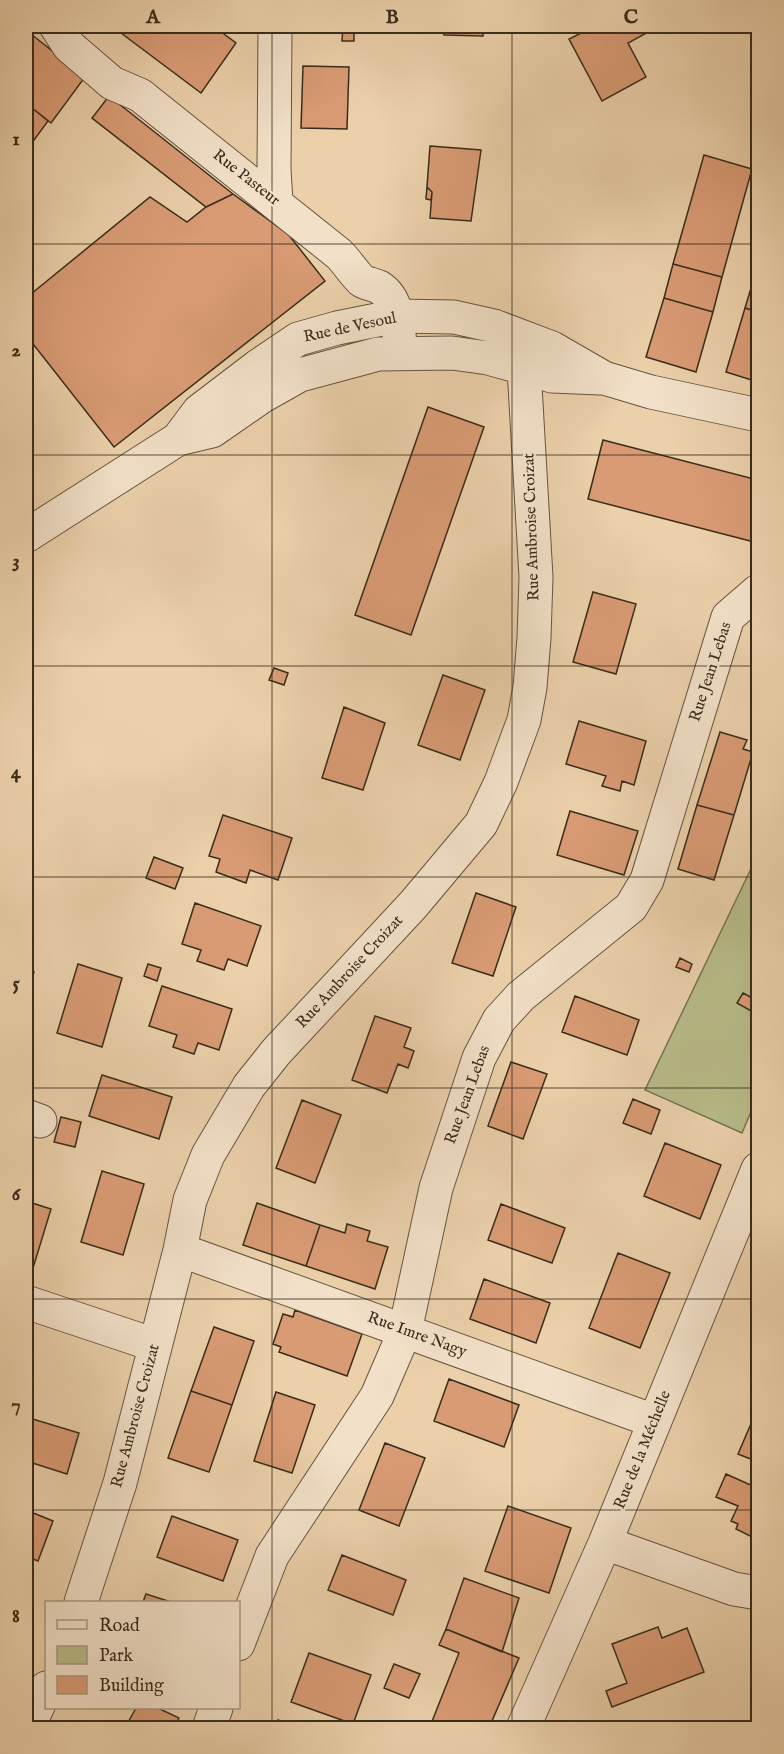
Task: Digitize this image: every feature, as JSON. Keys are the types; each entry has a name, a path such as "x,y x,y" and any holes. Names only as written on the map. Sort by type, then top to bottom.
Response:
{"street":[{"name":"Rue Pasteur","path":"56,26 69,46 112,83 140,95 339,254 362,281 385,292 392,301 397,316 400,353"},
{"path":"275,26 274,169 276,202"},
{"name":"Rue de Vesoul","path":"26,536 178,439 199,411 298,339 337,328 397,316 472,320 494,326 552,348 603,378 651,392 759,415"},
{"path":"524,368 552,348"},
{"path":"178,439 212,431 261,397 300,375 378,354 452,353 488,358 552,376 603,378"},
{"name":"Rue Ambroise Croizat","path":"81,1601 120,1483 180,1250 190,1200 208,1155 249,1086 312,1011 413,905 481,824 501,782 524,720 530,687 536,577 524,368"},
{"name":"Rue Jean Lebas","path":"240,1639 272,1556 377,1396 405,1331 436,1188 479,1058 499,1020 521,996 631,907 647,880 728,617 759,591"},
{"name":"Rue de la Méchelle","path":"523,1728 605,1542 759,1169"},
{"name":"Rue Imre Nagy","path":"180,1250 654,1421"},
{"path":"26,1302 155,1345"},
{"path":"605,1542 734,1589 759,1593"},
{"path":"209,1728 215,1709"}],"green space":[{"path":"758,854 758,1095 742,1133 645,1090"}],"building":[{"path":"123,26 213,26 236,43 201,93 121,33"},
{"path":"330,26 330,27 300,27"},
{"path":"343,26 354,26 354,41 342,41"},
{"path":"444,26 483,26 483,36 444,35"},
{"path":"595,26 650,26 652,30 628,43 646,77 602,101 569,39"},
{"path":"26,30 85,77 51,123 26,103"},
{"path":"303,66 349,67 347,129 301,128"},
{"path":"109,96 233,194 206,207 92,118"},
{"path":"26,103 48,121 26,151"},
{"path":"430,146 481,150 471,221 430,218 432,192 427,187"},
{"path":"704,155 752,169 722,277 673,264"},
{"path":"427,187 432,192 431,200 426,199"},
{"path":"233,194 288,234 325,281 114,447 26,335 26,298 150,197 187,222 206,207"},
{"path":"673,264 722,277 713,312 664,298"},
{"path":"758,265 758,312 745,308"},
{"path":"664,298 713,312 696,372 646,357"},
{"path":"745,308 758,312 758,382 726,372"},
{"path":"428,407 484,427 411,635 355,615"},
{"path":"603,440 758,480 758,543 588,499"},
{"path":"593,592 636,604 616,674 573,662"},
{"path":"274,668 288,673 284,685 269,680"},
{"path":"443,675 485,690 460,760 418,745"},
{"path":"344,707 385,723 363,790 322,778"},
{"path":"579,721 646,741 634,785 622,781 620,791 602,786 606,776 566,764"},
{"path":"720,732 747,740 743,749 753,752 734,815 697,805"},
{"path":"697,805 734,815 714,880 678,869"},
{"path":"570,811 638,831 624,875 557,855"},
{"path":"223,815 292,838 278,880 250,870 246,883 216,872 220,859 209,856"},
{"path":"154,857 183,868 175,889 146,878"},
{"path":"476,893 516,907 493,976 452,963"},
{"path":"195,903 261,926 247,966 228,959 224,970 197,961 201,950 182,944"},
{"path":"680,958 692,964 689,972 676,967"},
{"path":"78,964 122,978 102,1047 57,1033"},
{"path":"148,964 161,968 157,981 144,976"},
{"path":"26,969 34,972 26,999"},
{"path":"162,986 232,1009 219,1050 198,1043 194,1054 173,1047 177,1035 149,1026"},
{"path":"743,993 758,1001 758,1015 737,1003"},
{"path":"575,996 639,1020 627,1055 562,1032"},
{"path":"375,1016 411,1028 404,1047 414,1051 408,1068 398,1064 387,1093 352,1080"},
{"path":"511,1062 547,1074 523,1139 488,1126"},
{"path":"102,1075 172,1097 159,1139 89,1116"},
{"path":"633,1099 660,1110 651,1134 623,1123"},
{"path":"302,1100 341,1115 315,1183 276,1168"},
{"path":"61,1117 81,1122 75,1147 54,1142"},
{"path":"665,1143 721,1165 700,1219 644,1196"},
{"path":"102,1171 144,1184 123,1255 81,1242"},
{"path":"26,1201 51,1209 30,1278 26,1276"},
{"path":"257,1203 320,1225 306,1266 243,1245"},
{"path":"501,1204 565,1228 552,1263 488,1240"},
{"path":"347,1224 370,1231 367,1241 388,1247 375,1289 306,1266 320,1225 345,1233"},
{"path":"618,1253 670,1273 640,1348 589,1328"},
{"path":"484,1279 550,1303 536,1343 470,1319"},
{"path":"295,1310 362,1334 347,1376 279,1352 281,1347 273,1344 283,1314 293,1317"},
{"path":"214,1327 254,1341 232,1405 191,1391"},
{"path":"449,1379 519,1405 504,1447 434,1421"},
{"path":"191,1391 232,1405 209,1472 168,1458"},
{"path":"276,1392 315,1405 292,1473 254,1461"},
{"path":"756,1412 758,1413 758,1462 738,1454"},
{"path":"26,1417 79,1433 67,1474 26,1461"},
{"path":"385,1443 425,1458 399,1526 359,1510"},
{"path":"726,1474 755,1487 756,1484 758,1485 758,1540 736,1529 738,1524 731,1521 738,1506 716,1497"},
{"path":"508,1506 571,1528 549,1593 485,1571"},
{"path":"26,1510 53,1521 38,1561 26,1556"},
{"path":"172,1516 238,1540 223,1581 157,1557"},
{"path":"342,1555 406,1580 393,1615 328,1590"},
{"path":"464,1578 519,1598 502,1652 446,1629"},
{"path":"146,1594 168,1601 143,1601"},
{"path":"658,1627 662,1638 687,1628 704,1672 612,1707 606,1691 627,1683 612,1644"},
{"path":"446,1629 519,1658 489,1728 442,1728 431,1724 459,1653 439,1645"},
{"path":"309,1653 371,1675 353,1724 291,1702"},
{"path":"394,1664 420,1674 409,1698 384,1688"},
{"path":"758,1667 758,1728 752,1728"},
{"path":"135,1709 160,1709 179,1718 174,1728 125,1728"},
{"path":"278,1720 301,1728 275,1728"}]}
